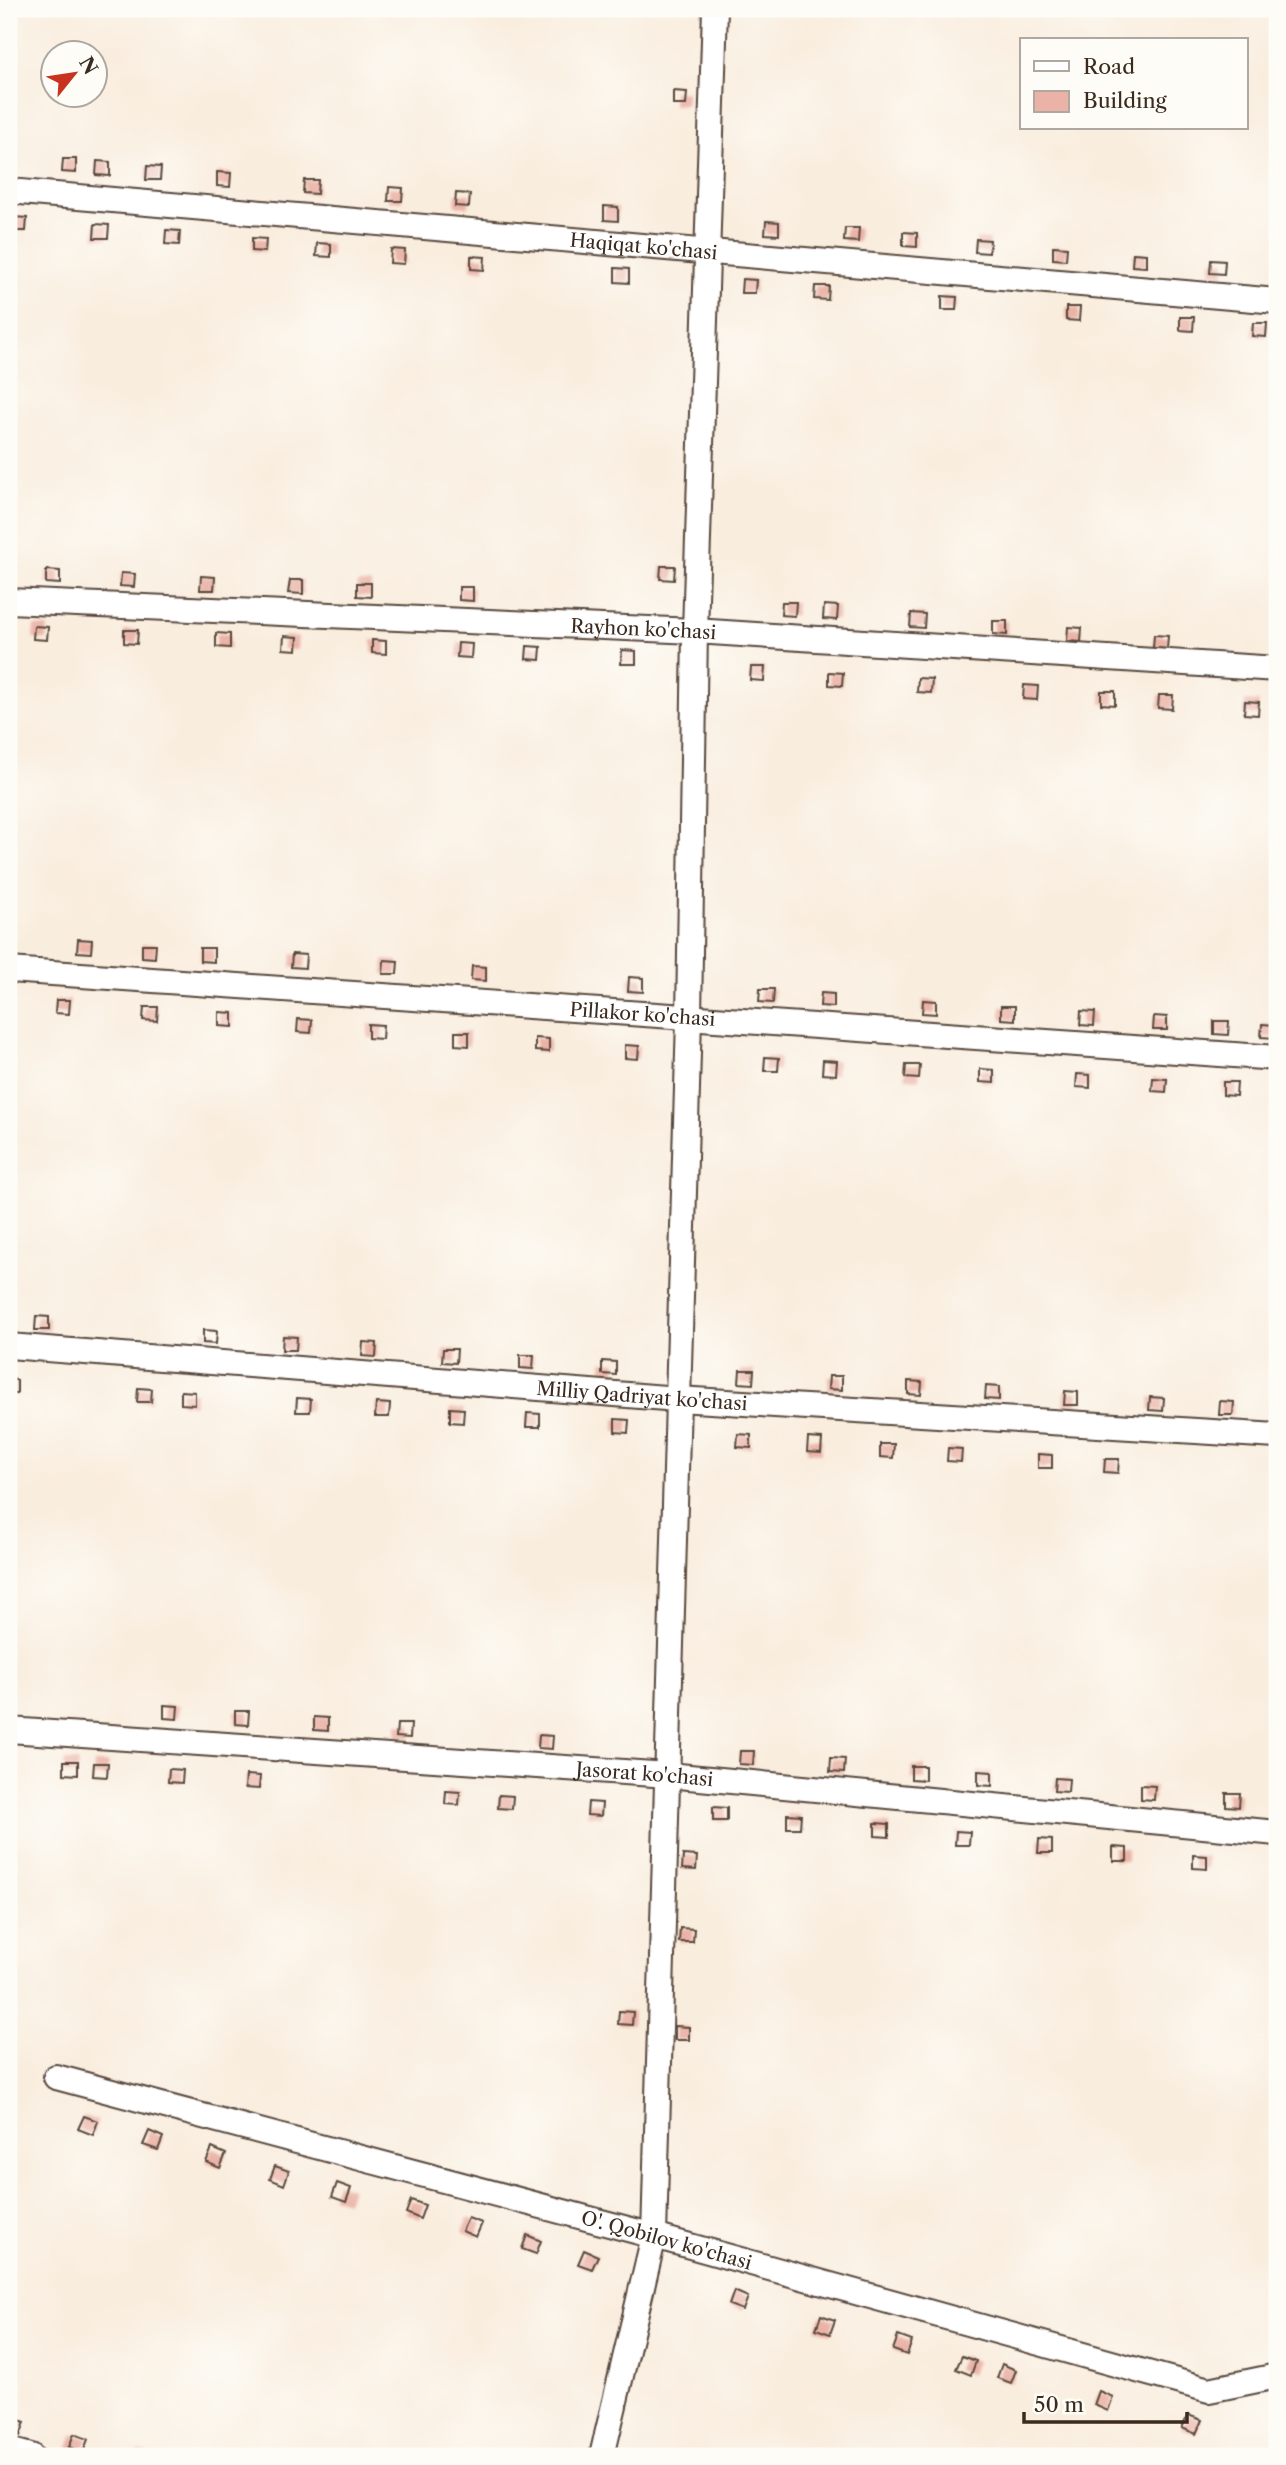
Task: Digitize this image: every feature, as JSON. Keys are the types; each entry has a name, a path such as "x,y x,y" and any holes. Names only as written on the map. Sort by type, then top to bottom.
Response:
{"street":[{"path":"602,2456 653,2236 689,1018 695,631 715,9"},
{"name":"Haqiqat ko'chasi","path":"9,191 1277,301"},
{"name":"Rayhon ko'chasi","path":"9,601 695,631 1277,669"},
{"name":"Pillakor ko'chasi","path":"9,970 1277,1058"},
{"name":"Milliy Qadriyat ko'chasi","path":"9,1346 678,1399 1277,1436"},
{"name":"Jasorat ko'chasi","path":"9,1730 668,1775 1277,1833"},
{"name":"O'. Qobilov ko'chasi","path":"56,2077 653,2236 1209,2390 1277,2376"},
{"path":"9,2450 31,2456"}],"building":[{"path":"673,91 687,92 686,105 673,105"},
{"path":"63,159 76,159 76,173 62,172"},
{"path":"97,161 110,162 110,176 96,175"},
{"path":"147,166 161,167 160,180 146,180"},
{"path":"217,172 231,173 230,187 217,186"},
{"path":"304,180 318,180 317,194 303,193"},
{"path":"389,187 403,188 402,201 388,201"},
{"path":"456,193 470,194 469,207 455,206"},
{"path":"604,206 618,207 618,221 604,220"},
{"path":"13,217 27,218 26,231 13,231"},
{"path":"766,221 779,222 779,235 765,234"},
{"path":"95,224 109,225 108,238 94,238"},
{"path":"845,228 859,228 858,242 844,241"},
{"path":"166,230 180,231 179,245 165,244"},
{"path":"903,232 917,233 917,247 903,246"},
{"path":"252,238 266,239 265,252 252,251"},
{"path":"976,239 990,240 989,253 975,252"},
{"path":"317,243 331,244 331,257 316,256"},
{"path":"1053,246 1067,247 1066,260 1053,259"},
{"path":"391,249 405,250 404,264 390,263"},
{"path":"1133,253 1146,254 1146,267 1132,266"},
{"path":"471,256 485,257 484,270 471,269"},
{"path":"1211,260 1225,261 1224,274 1210,273"},
{"path":"615,268 629,269 629,283 615,282"},
{"path":"742,279 756,280 755,293 741,293"},
{"path":"815,286 829,286 828,300 814,299"},
{"path":"942,296 957,297 956,310 942,310"},
{"path":"1066,307 1080,307 1079,321 1066,320"},
{"path":"1180,317 1194,317 1193,331 1180,330"},
{"path":"1253,323 1267,323 1266,337 1252,336"},
{"path":"661,566 675,566 674,580 660,579"},
{"path":"46,570 60,571 60,584 46,583"},
{"path":"121,573 135,574 134,587 120,586"},
{"path":"201,576 215,577 214,590 200,590"},
{"path":"290,580 303,580 303,594 288,593"},
{"path":"357,583 371,583 371,597 357,596"},
{"path":"459,587 473,587 473,601 459,600"},
{"path":"782,602 796,602 795,616 781,615"},
{"path":"824,605 838,606 837,620 823,619"},
{"path":"911,613 925,614 924,628 910,627"},
{"path":"993,621 1007,621 1007,635 993,634"},
{"path":"34,626 48,627 47,640 33,639"},
{"path":"1068,627 1082,628 1081,642 1067,641"},
{"path":"124,630 138,630 137,644 124,643"},
{"path":"216,633 230,634 230,648 216,647"},
{"path":"1154,635 1168,636 1167,649 1153,648"},
{"path":"284,636 298,637 297,650 283,649"},
{"path":"372,640 386,641 386,654 372,653"},
{"path":"458,643 472,644 471,658 457,657"},
{"path":"527,646 541,647 540,660 526,659"},
{"path":"622,650 636,651 636,664 621,664"},
{"path":"751,667 765,667 764,681 750,680"},
{"path":"829,672 843,673 842,686 829,685"},
{"path":"918,678 932,679 931,693 917,692"},
{"path":"1024,685 1038,686 1037,700 1023,699"},
{"path":"1101,691 1115,691 1115,705 1101,704"},
{"path":"1159,695 1173,695 1172,709 1158,708"},
{"path":"1245,701 1259,702 1258,715 1244,714"},
{"path":"78,939 92,940 91,953 77,952"},
{"path":"142,944 156,944 155,958 142,957"},
{"path":"200,948 214,948 214,962 200,961"},
{"path":"292,954 306,955 305,968 291,967"},
{"path":"384,960 398,961 397,974 383,974"},
{"path":"472,966 486,967 486,981 471,980"},
{"path":"629,977 643,978 643,992 628,991"},
{"path":"760,989 774,989 773,1003 759,1002"},
{"path":"821,993 834,994 834,1007 820,1006"},
{"path":"56,1000 70,1000 69,1014 55,1013"},
{"path":"923,1000 936,1001 936,1014 922,1013"},
{"path":"1001,1006 1015,1006 1015,1020 1001,1019"},
{"path":"144,1007 158,1007 157,1021 143,1020"},
{"path":"1081,1011 1095,1012 1094,1026 1080,1025"},
{"path":"219,1012 233,1013 233,1027 219,1026"},
{"path":"1154,1016 1167,1017 1167,1030 1153,1030"},
{"path":"298,1019 312,1020 311,1033 297,1032"},
{"path":"1214,1021 1229,1021 1228,1035 1214,1034"},
{"path":"368,1024 383,1025 382,1039 368,1038"},
{"path":"1262,1024 1275,1025 1275,1038 1261,1037"},
{"path":"455,1032 469,1032 469,1046 455,1045"},
{"path":"535,1038 549,1039 549,1052 535,1051"},
{"path":"625,1045 639,1046 638,1059 625,1058"},
{"path":"765,1057 779,1058 778,1071 764,1071"},
{"path":"823,1060 837,1061 836,1075 822,1074"},
{"path":"906,1065 920,1065 919,1079 905,1078"},
{"path":"980,1069 994,1070 994,1083 980,1082"},
{"path":"1077,1074 1090,1075 1090,1088 1076,1087"},
{"path":"1153,1078 1167,1079 1166,1092 1152,1091"},
{"path":"1223,1082 1237,1082 1236,1096 1223,1095"},
{"path":"36,1316 49,1317 49,1330 35,1330"},
{"path":"203,1330 217,1331 216,1344 203,1343"},
{"path":"283,1336 297,1337 296,1350 282,1350"},
{"path":"363,1342 377,1343 376,1357 362,1356"},
{"path":"443,1349 457,1349 456,1363 442,1362"},
{"path":"520,1355 534,1355 533,1369 520,1368"},
{"path":"602,1361 616,1362 616,1375 602,1374"},
{"path":"740,1370 754,1370 753,1384 739,1383"},
{"path":"829,1376 842,1376 842,1390 828,1389"},
{"path":"9,1380 17,1380 17,1394 9,1393"},
{"path":"908,1381 922,1382 921,1395 908,1394"},
{"path":"986,1386 999,1387 999,1400 985,1399"},
{"path":"138,1388 152,1389 151,1402 137,1402"},
{"path":"181,1391 195,1392 195,1405 181,1404"},
{"path":"1065,1391 1078,1392 1078,1405 1064,1405"},
{"path":"1150,1397 1164,1398 1163,1411 1149,1410"},
{"path":"297,1398 311,1399 310,1412 296,1412"},
{"path":"1220,1401 1234,1402 1233,1415 1219,1415"},
{"path":"376,1403 390,1404 389,1417 375,1417"},
{"path":"450,1408 464,1409 463,1423 450,1422"},
{"path":"527,1413 540,1414 540,1427 526,1427"},
{"path":"615,1419 629,1420 628,1433 615,1432"},
{"path":"738,1434 751,1435 751,1448 737,1447"},
{"path":"808,1438 822,1439 821,1453 807,1452"},
{"path":"880,1444 894,1444 893,1458 880,1457"},
{"path":"948,1448 962,1449 961,1462 947,1461"},
{"path":"1038,1454 1052,1455 1052,1468 1038,1468"},
{"path":"1105,1459 1119,1459 1118,1473 1104,1472"},
{"path":"164,1705 178,1706 177,1719 164,1718"},
{"path":"235,1711 249,1711 248,1725 235,1724"},
{"path":"314,1717 328,1718 328,1731 314,1730"},
{"path":"397,1724 411,1724 410,1738 396,1737"},
{"path":"539,1735 553,1736 552,1749 538,1748"},
{"path":"740,1751 754,1751 753,1765 739,1764"},
{"path":"831,1758 845,1759 844,1773 830,1772"},
{"path":"64,1761 78,1761 78,1775 64,1774"},
{"path":"94,1763 108,1763 107,1777 93,1776"},
{"path":"911,1766 925,1766 925,1780 911,1779"},
{"path":"169,1769 183,1770 182,1783 168,1782"},
{"path":"978,1771 992,1772 992,1786 978,1785"},
{"path":"246,1775 260,1776 259,1789 245,1788"},
{"path":"1055,1778 1069,1779 1068,1792 1054,1791"},
{"path":"1141,1785 1155,1786 1154,1800 1141,1799"},
{"path":"446,1791 460,1792 459,1805 445,1804"},
{"path":"1226,1793 1240,1793 1239,1807 1226,1806"},
{"path":"499,1795 513,1796 512,1809 498,1808"},
{"path":"588,1802 602,1803 601,1816 587,1815"},
{"path":"713,1807 727,1808 727,1821 713,1821"},
{"path":"787,1814 801,1815 800,1828 787,1828"},
{"path":"875,1823 889,1824 889,1837 875,1836"},
{"path":"956,1831 970,1832 969,1845 955,1845"},
{"path":"1039,1839 1052,1840 1052,1853 1038,1853"},
{"path":"1113,1847 1127,1848 1127,1861 1113,1861"},
{"path":"683,1855 697,1856 696,1870 682,1869"},
{"path":"1193,1855 1207,1856 1207,1869 1193,1868"},
{"path":"680,1928 694,1929 693,1942 679,1942"},
{"path":"619,2011 633,2012 632,2025 618,2024"},
{"path":"675,2026 689,2027 689,2040 675,2040"},
{"path":"84,2116 98,2121 93,2135 78,2129"},
{"path":"149,2131 163,2137 158,2150 143,2145"},
{"path":"212,2148 226,2154 220,2168 206,2162"},
{"path":"275,2166 289,2171 284,2185 270,2179"},
{"path":"337,2183 351,2188 346,2202 332,2197"},
{"path":"411,2200 425,2205 420,2219 406,2213"},
{"path":"468,2218 482,2223 476,2237 462,2231"},
{"path":"527,2235 541,2241 536,2254 522,2249"},
{"path":"584,2250 598,2256 592,2269 578,2264"},
{"path":"734,2291 748,2297 743,2310 729,2305"},
{"path":"821,2315 835,2320 830,2334 816,2329"},
{"path":"898,2336 912,2341 907,2355 893,2350"},
{"path":"962,2356 976,2361 971,2375 956,2369"},
{"path":"1002,2364 1016,2370 1011,2383 997,2378"},
{"path":"1099,2391 1113,2397 1108,2411 1094,2405"},
{"path":"1188,2415 1202,2420 1196,2434 1182,2428"},
{"path":"10,2417 25,2422 20,2436 9,2432"},
{"path":"74,2434 88,2439 83,2453 69,2447"},
{"path":"139,2451 153,2456 137,2456"}]}
